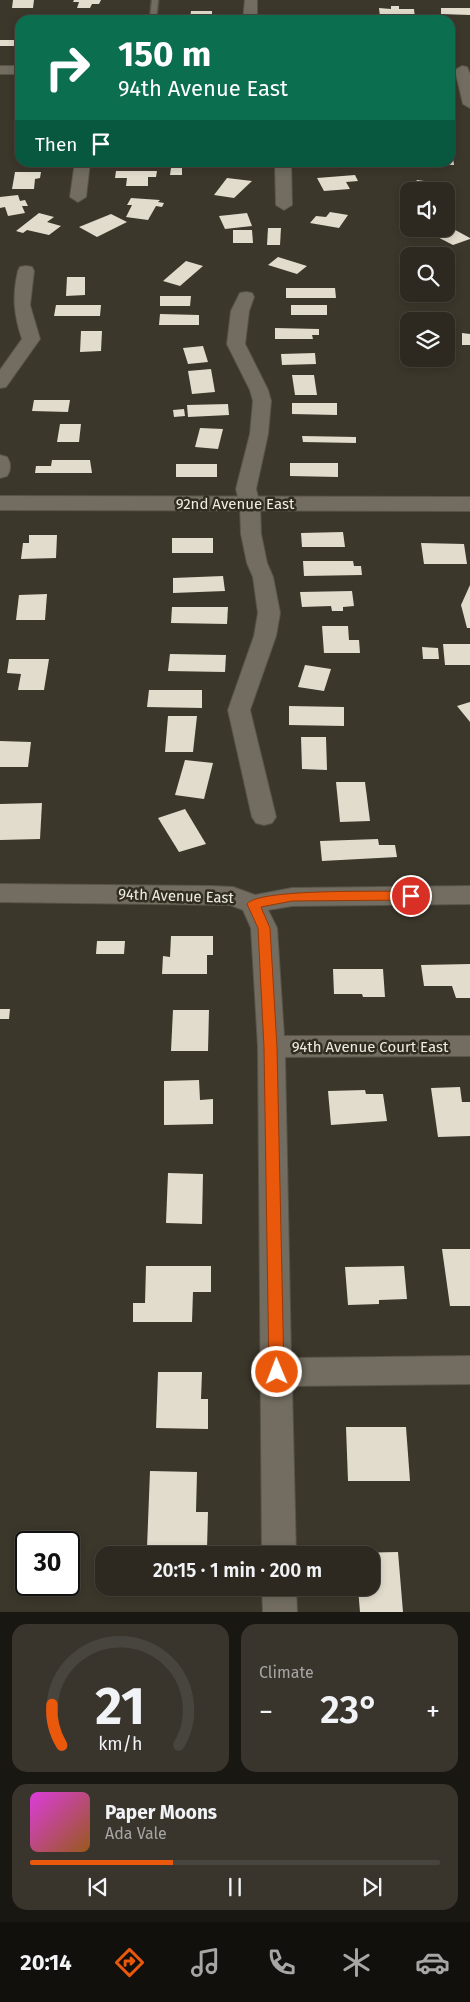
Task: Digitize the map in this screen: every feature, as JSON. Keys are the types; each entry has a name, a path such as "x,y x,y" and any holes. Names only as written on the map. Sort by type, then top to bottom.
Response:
{"street":[{"path":"250,15 251,0"},
{"path":"0,70 15,70"},
{"path":"461,70 470,104"},
{"path":"78,197 82,167"},
{"path":"283,167 284,205"},
{"path":"0,383 31,338 20,306 20,294 26,271"},
{"path":"246,297 240,311 236,344 259,390 262,401 259,434 246,490 250,505 251,534 257,563 263,577 268,613 265,636 239,710 264,816"},
{"path":"0,461 0,472"},
{"name":"92nd Avenue East","path":"0,503 470,504"},
{"name":"94th Avenue East","path":"0,893 211,894 233,896 253,904 292,896 470,895"},
{"path":"253,904 264,928 271,1047 279,1546"},
{"name":"94th Avenue Court East","path":"271,1047 470,1046"},
{"path":"277,1372 470,1370"},
{"path":"279,1596 280,1612"}],"lane":[{"path":"154,15 155,0"}],"building":[{"path":"13,0 34,0 33,8 12,8"},
{"path":"74,0 101,0 99,4 92,4 90,8 77,8 79,2 73,2"},
{"path":"391,6 399,6 399,9 414,9 415,15 380,15 379,8 391,9"},
{"path":"441,8 470,8 470,15 441,14"},
{"path":"191,11 212,11 212,15 191,15"},
{"path":"0,40 15,40 15,46 0,46"},
{"path":"171,168 182,168 182,175 170,175"},
{"path":"116,171 157,171 156,177 148,177 148,186 126,186 127,178 115,178"},
{"path":"15,172 41,172 40,178 35,179 34,189 12,189"},
{"path":"355,175 358,181 346,182 350,189 324,191 317,178"},
{"path":"227,178 252,181 234,198 214,195"},
{"path":"18,195 20,201 25,200 28,206 22,206 25,213 8,216 5,207 0,208 0,197"},
{"path":"131,198 160,200 158,202 164,203 162,207 156,206 148,220 126,217 132,205 127,205"},
{"path":"330,212 348,215 339,228 310,223 316,216 326,217"},
{"path":"39,213 54,217 47,222 61,226 49,235 27,230 23,233 16,231"},
{"path":"247,213 252,226 225,229 219,216"},
{"path":"111,214 127,222 97,237 79,227"},
{"path":"268,228 281,228 280,245 267,245"},
{"path":"233,230 252,230 253,243 233,243"},
{"path":"455,230 470,238 470,239 453,245 438,237 455,237"},
{"path":"278,257 307,266 297,274 268,265"},
{"path":"186,261 203,266 180,286 163,281"},
{"path":"67,277 85,277 85,295 66,296"},
{"path":"286,288 335,288 336,298 286,298"},
{"path":"160,296 191,296 190,306 160,306"},
{"path":"56,305 101,305 100,316 54,316"},
{"path":"291,305 327,305 327,315 291,315"},
{"path":"160,314 199,315 199,325 159,325"},
{"path":"275,328 319,329 319,335 312,335 313,339 275,339"},
{"path":"81,331 102,331 101,351 80,352"},
{"path":"462,333 470,334 470,345 462,345"},
{"path":"203,346 208,362 188,364 183,348"},
{"path":"315,353 316,364 282,365 281,354"},
{"path":"211,369 215,392 192,394 188,371"},
{"path":"292,375 314,375 317,395 295,395"},
{"path":"34,400 70,400 68,412 32,411"},
{"path":"292,403 337,403 337,415 292,414"},
{"path":"228,404 229,415 188,417 187,405"},
{"path":"184,409 185,416 174,417 173,410"},
{"path":"60,424 81,424 79,442 57,442"},
{"path":"200,428 223,429 218,449 195,447"},
{"path":"302,436 356,437 356,443 303,442"},
{"path":"52,460 90,460 92,473 35,473 36,466 51,466"},
{"path":"290,463 338,463 338,477 290,476"},
{"path":"176,464 217,464 217,477 176,477"},
{"path":"343,532 345,547 302,547 301,533"},
{"path":"29,535 57,535 56,558 21,559 23,543 29,543"},
{"path":"172,538 213,538 213,553 172,553"},
{"path":"421,543 464,544 467,564 424,564"},
{"path":"303,561 353,561 354,566 361,566 362,575 304,576"},
{"path":"223,576 225,591 173,593 173,578"},
{"path":"470,585 470,628 467,628 461,605"},
{"path":"352,591 354,606 343,607 343,611 332,611 331,606 302,607 300,592"},
{"path":"47,594 45,620 16,620 19,595"},
{"path":"172,607 228,607 227,624 171,623"},
{"path":"322,626 348,626 349,640 359,640 360,653 324,653"},
{"path":"443,644 470,644 470,665 445,665"},
{"path":"422,647 438,648 439,659 423,659"},
{"path":"170,654 226,655 225,672 168,671"},
{"path":"9,659 49,659 44,690 18,690 21,674 7,673"},
{"path":"305,665 331,669 324,691 298,687"},
{"path":"149,690 202,690 202,708 147,707"},
{"path":"470,702 470,722 457,706"},
{"path":"289,706 344,707 344,726 289,725"},
{"path":"168,716 197,716 193,752 165,752"},
{"path":"301,737 326,737 327,770 302,769"},
{"path":"0,741 31,742 28,767 0,767"},
{"path":"185,760 213,763 204,799 175,795"},
{"path":"336,782 365,782 370,821 340,822"},
{"path":"42,803 40,839 0,840 0,804"},
{"path":"185,809 206,844 179,852 158,818"},
{"path":"378,839 379,845 395,845 397,857 322,861 320,841"},
{"path":"171,936 213,936 213,955 207,955 207,974 162,974 163,956 170,957"},
{"path":"97,941 125,941 124,954 96,954"},
{"path":"470,964 470,998 456,998 452,986 424,986 421,965"},
{"path":"333,969 383,969 385,997 363,997 362,994 334,994"},
{"path":"0,1009 10,1009 9,1019 0,1019"},
{"path":"173,1010 209,1010 208,1051 171,1051"},
{"path":"199,1080 200,1100 213,1099 213,1124 164,1125 164,1081"},
{"path":"460,1087 462,1102 470,1102 470,1136 438,1137 431,1088"},
{"path":"365,1090 366,1094 383,1094 387,1121 331,1125 328,1091"},
{"path":"168,1173 203,1174 202,1224 166,1223"},
{"path":"442,1249 470,1249 470,1306 450,1306"},
{"path":"146,1266 211,1266 211,1292 193,1292 192,1322 133,1322 133,1303 145,1303"},
{"path":"404,1266 407,1299 379,1300 379,1304 348,1305 345,1267"},
{"path":"158,1372 202,1372 201,1399 208,1399 208,1429 156,1428"},
{"path":"346,1427 406,1427 410,1481 348,1481"},
{"path":"150,1471 197,1472 196,1512 208,1512 207,1546 147,1546"},
{"path":"380,1552 398,1552 403,1612 360,1612 359,1596 380,1596"}],"route":[{"path":"277,1372 271,1047 264,928 258,911 253,904 292,896 411,896"}]}
